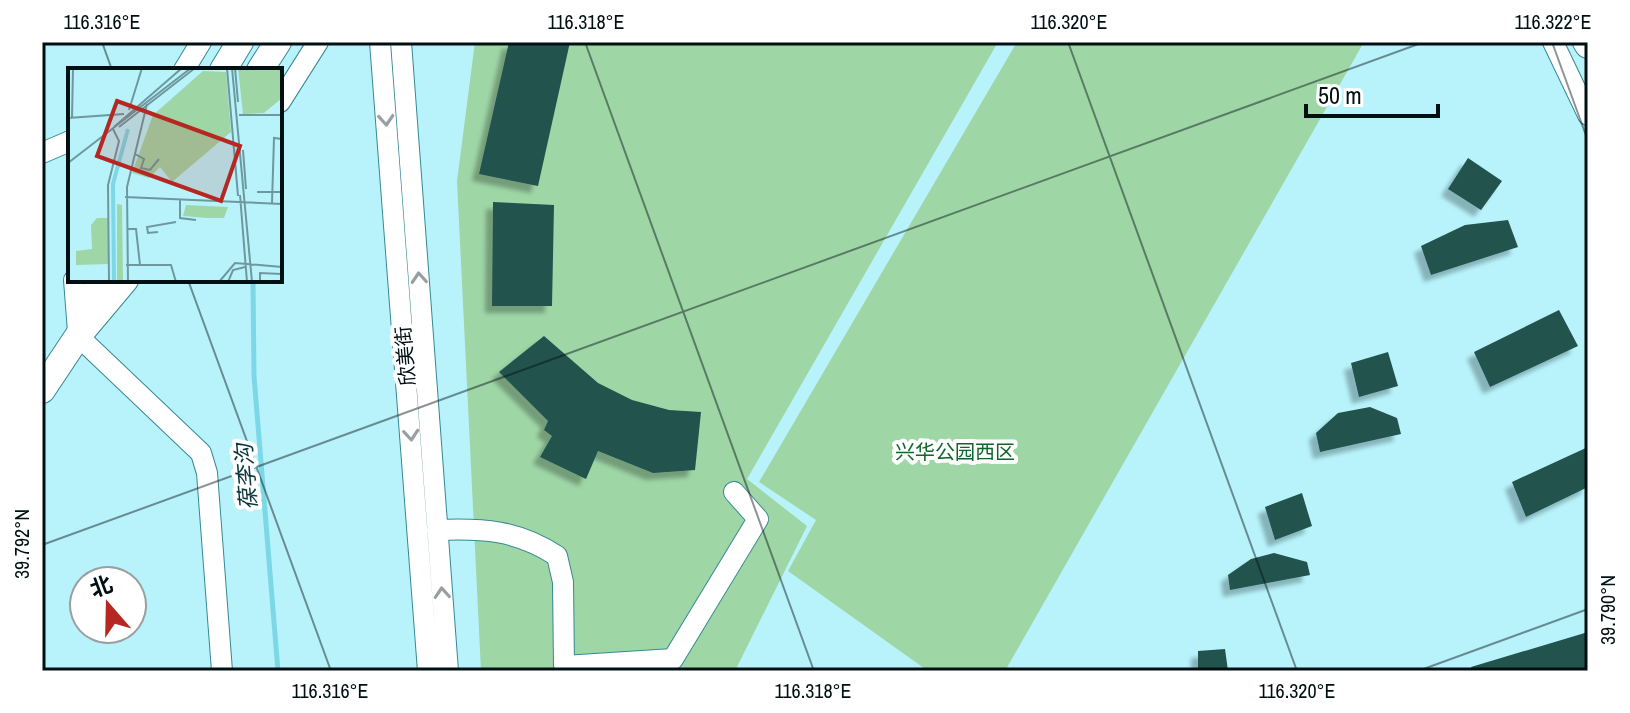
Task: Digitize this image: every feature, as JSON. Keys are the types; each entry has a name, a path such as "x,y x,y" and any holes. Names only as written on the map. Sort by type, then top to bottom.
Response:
{"main road":[{"path":"224,68 240,42"},
{"path":"261,68 278,42"},
{"path":"78,336 99,282"},
{"path":"42,390 78,336 123,282"}],"street":[{"path":"182,42 184,68"},
{"path":"185,68 201,42"},
{"path":"282,99 318,42"},
{"name":"欣美街","path":"380,42 428,671"},
{"name":"欣美街","path":"401,42 448,671"},
{"path":"1553,42 1588,115"},
{"path":"42,153 68,142"},
{"path":"74,282 78,336 201,453 207,473 222,671"},
{"path":"78,336 135,282"},
{"path":"437,530 481,528 532,540 557,556 563,582 564,666 673,659 758,519 734,492"}],"green space":[{"path":"475,42 998,42 747,479 807,526 735,671 481,671 457,181"},
{"name":"兴华公园西区","path":"1017,42 1364,42 1005,671 928,671 788,571 816,520 759,482"}],"building":[{"path":"509,42 570,42 538,186 479,174"},
{"path":"1468,158 1502,181 1481,210 1448,189"},
{"path":"493,202 554,205 552,306 492,306"},
{"path":"1508,220 1518,247 1431,275 1421,246 1465,225"},
{"path":"1559,310 1578,346 1490,387 1474,352"},
{"path":"544,336 598,383 632,400 669,410 701,412 695,470 653,473 598,451 586,479 540,457 552,436 544,430 548,421 499,372"},
{"path":"1388,352 1398,386 1359,397 1351,363"},
{"path":"1370,407 1397,418 1401,434 1320,452 1316,433 1338,413"},
{"path":"1588,447 1588,487 1526,517 1512,482"},
{"path":"1302,493 1312,526 1275,540 1265,507"},
{"path":"1274,553 1307,562 1310,575 1230,590 1228,575 1251,559"},
{"path":"1588,632 1588,671 1472,671 1471,667"},
{"path":"1225,649 1228,671 1198,671 1198,651"}],"waterway":[{"name":"葆李沟","path":"253,282 254,376 278,671"}]}
